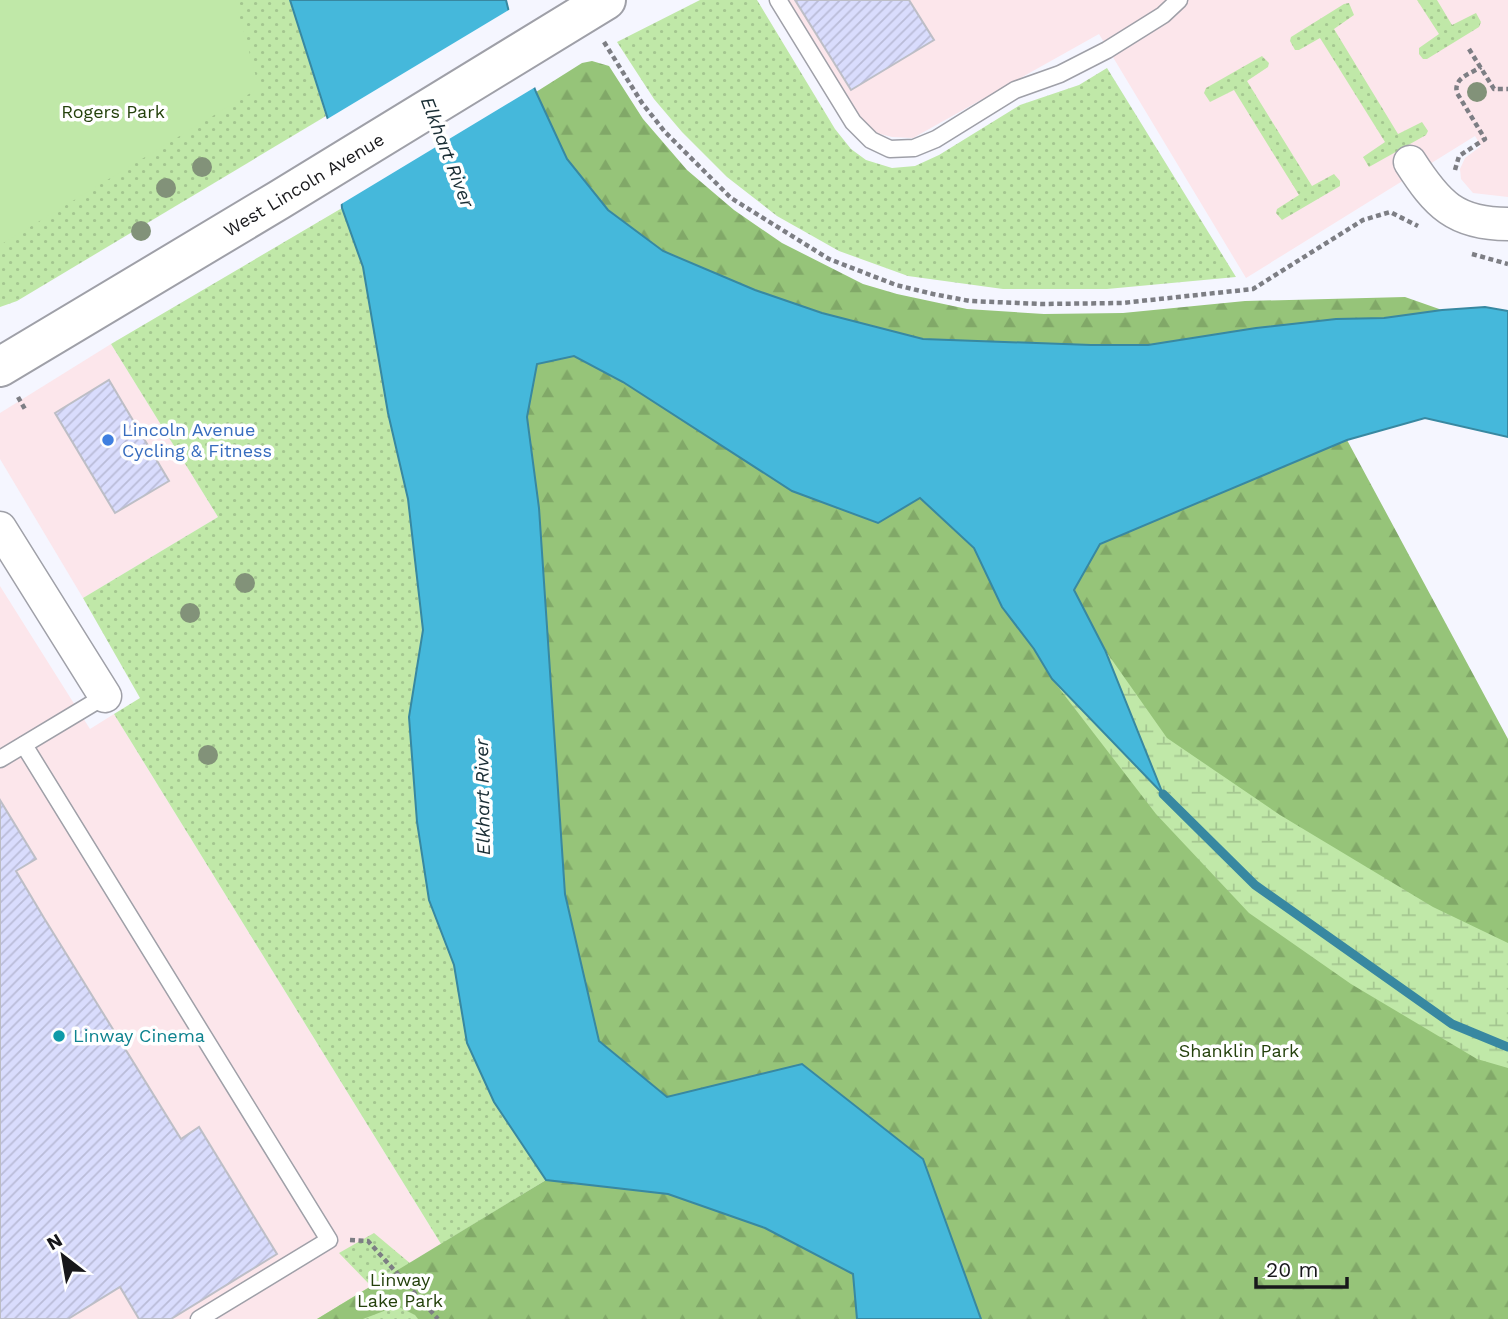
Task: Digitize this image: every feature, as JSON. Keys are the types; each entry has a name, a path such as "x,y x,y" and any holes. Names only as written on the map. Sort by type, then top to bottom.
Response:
{"street":[{"name":"West Lincoln Avenue","path":"8,381 279,200 606,0"},
{"path":"1410,162 1430,193 1456,214 1485,224 1508,224"},
{"path":"0,528 105,695"}],"lane":[{"path":"778,0 853,122 871,141 890,149 914,148 936,139 1015,90 1060,74 1107,50 1163,15 1179,0"},
{"path":"0,759 105,695"},
{"path":"24,745 328,1240 199,1319"}],"path":[{"path":"604,42 642,103 665,132 731,198 829,259 896,285 933,295 970,301 1122,303 1254,289 1363,220 1379,214 1390,212 1421,228"},
{"path":"1469,49 1494,89 1508,89"},
{"path":"1455,178 1459,156 1485,139 1455,87 1457,82 1481,67"},
{"path":"1469,253 1508,264"},
{"path":"8,381 26,411"},
{"path":"328,1240 368,1241 438,1319"}],"shaded area":[{"path":"787,0 1508,0 1508,197 1473,193 1461,179 1460,169 1465,158 1481,146 1475,136 1246,278 1099,34 913,138 892,137 868,131"},
{"path":"111,344 218,517 83,598 0,459 0,413"},
{"path":"0,586 90,729 114,714 441,1244 317,1319 0,1319"}],"green space":[{"name":"Rogers Park","path":"0,0 290,0 326,116 17,301 0,307"},
{"name":"Rogers Park","path":"0,0 235,0 259,88 0,245"},
{"path":"700,0 757,0 835,129 851,149 866,160 892,168 915,166 939,155 1020,105 1079,85 1107,68 1236,277 1107,289 1003,289 908,276 839,251 777,216 727,177 682,132 654,99 617,42"},
{"path":"1417,0 1437,0 1452,25 1476,13 1481,22 1479,27 1423,59 1419,48 1439,34"},
{"path":"1349,3 1354,15 1334,29 1398,134 1422,122 1428,131 1426,135 1369,167 1363,157 1385,142 1320,38 1299,50 1295,50 1290,41 1291,37"},
{"path":"1262,56 1269,63 1268,67 1247,81 1312,186 1334,174 1340,181 1340,186 1282,220 1276,213 1277,209 1299,195 1234,90 1210,102 1204,93 1206,88"},
{"path":"592,61 609,66 643,119 687,170 734,210 782,243 863,284 897,294 967,309 1044,314 1123,313 1245,301 1405,297 1442,310 1384,318 1336,319 1256,328 1148,345 923,339 822,313 755,290 663,251 607,209 567,159 536,92 582,63"},
{"path":"342,208 363,267 388,413 408,499 423,630 409,717 429,900 454,965 467,1043 494,1102 546,1180 441,1244 114,714 140,698 83,598 218,517 111,344"},
{"name":"Shanklin Park","path":"574,356 623,382 920,498 974,548 1002,607 1034,649 1052,679 1105,650 1074,590 1100,544 1347,440 1508,739 1508,1319 981,1319 923,1159 802,1065 667,1097 599,1041 565,894 539,508 527,417 537,364"},
{"path":"1065,647 1105,650 1167,738 1280,815 1433,907 1508,943 1508,1068 1477,1059 1351,984 1249,913 1156,814 1052,679"},
{"path":"546,1180 668,1194 765,1228 853,1274 857,1319 418,1319 397,1306 363,1319 317,1319"},
{"name":"Linway Lake Park","path":"374,1233 436,1285 463,1319 317,1319 371,1286 339,1253"}],"water":[{"name":"Elkhart River","path":"290,0 506,0 516,40 536,92 567,159 608,210 663,251 755,290 822,313 923,339 1148,345 1336,319 1384,318 1485,307 1508,311 1508,437 1425,418 1347,440 1100,544 1074,590 1105,650 1163,794 1052,679 1034,649 1002,607 974,548 920,498 878,523 792,491 623,382 574,356 537,364 527,417 539,508 565,894 599,1041 667,1097 802,1064 923,1159 981,1319 857,1319 853,1274 765,1228 668,1194 546,1180 494,1102 467,1043 454,965 429,900 417,822 409,717 423,630 408,499 388,413 363,267 342,208 337,148"}],"pier":[{"path":"512,8 519,39 537,86 338,206 334,149 324,121"}],"building":[{"path":"795,0 909,0 934,40 851,90"},
{"name":"Lincoln Avenue Cycling & Fitness","path":"109,380 169,481 115,513 55,413"},
{"name":"Linway Cinema","path":"0,800 36,859 16,871 44,918 181,1139 199,1127 277,1254 171,1319 139,1319 120,1287 68,1319 0,1319"}],"waterway":[{"path":"1163,794 1255,885 1452,1024 1508,1047"}],"place":[{"name":"Lincoln Avenue Cycling & Fitness","path":"108,440"},
{"name":"Linway Cinema","path":"59,1036"}]}
